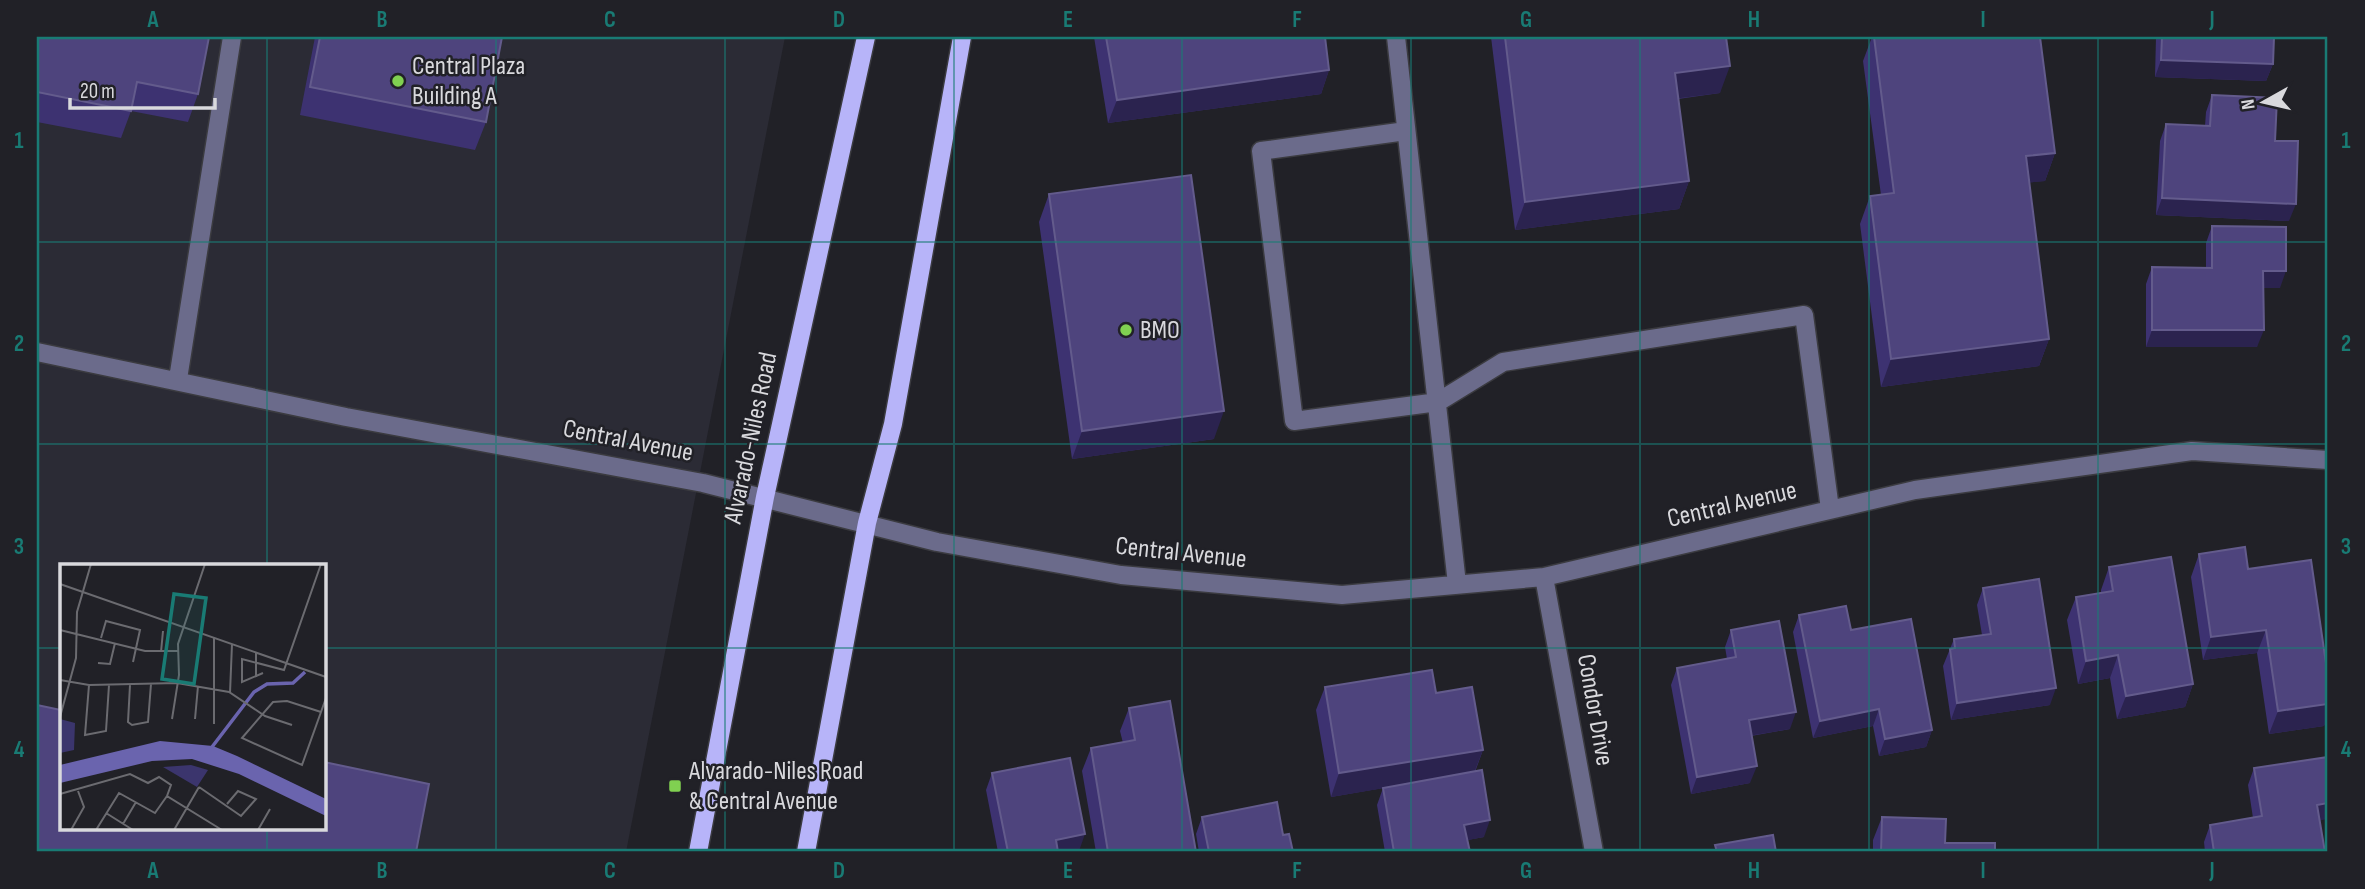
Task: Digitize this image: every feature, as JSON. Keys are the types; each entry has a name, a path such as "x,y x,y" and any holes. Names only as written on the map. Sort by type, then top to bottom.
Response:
{"main road":[{"name":"Alvarado-Niles Road","path":"698,852 765,497 866,37"},
{"path":"806,852 867,523 893,424 962,37"}],"street":[{"path":"178,379 232,37"},
{"path":"1395,37 1457,584"},
{"path":"1406,131 1261,151 1294,421 1438,401 1503,362 1804,315 1830,509"},
{"name":"Central Avenue","path":"37,352 178,379 346,417 522,447 765,497 937,542 1121,575 1342,595 1544,577 1915,489 2192,450 2328,460"},
{"name":"Condor Drive","path":"1544,577 1594,852"}],"shaded area":[{"path":"37,37 785,37 626,852 37,852"}],"building":[{"path":"37,37 209,37 198,94 137,82 131,111 37,92"},
{"name":"Central Plaza Building A","path":"320,37 502,37 486,122 310,87"},
{"path":"1106,37 1325,37 1329,70 1117,100"},
{"path":"1505,37 1726,37 1730,66 1675,73 1689,181 1525,202"},
{"path":"1874,37 2040,37 2055,153 2026,156 2049,339 1891,359 1870,196 1894,193"},
{"path":"2162,37 2274,37 2273,64 2161,60"},
{"path":"2212,95 2277,98 2275,141 2298,141 2296,204 2162,198 2166,124 2210,126"},
{"name":"BMO","path":"1191,175 1224,411 1082,431 1049,194"},
{"path":"2212,226 2286,227 2286,271 2263,271 2264,330 2152,330 2152,267 2212,268"},
{"path":"2245,547 2248,569 2311,560 2328,677 2328,704 2278,711 2266,630 2211,637 2199,554"},
{"path":"2171,557 2193,684 2126,696 2118,655 2086,661 2076,597 2113,591 2109,567"},
{"path":"2039,579 2056,688 1957,703 1950,649 1955,648 1954,639 1991,634 1983,588"},
{"path":"1846,606 1851,630 1911,619 1932,730 1885,739 1879,709 1820,721 1799,615"},
{"path":"1779,621 1796,712 1749,720 1757,766 1697,777 1677,668 1736,657 1731,630"},
{"path":"1432,670 1436,693 1472,687 1483,750 1339,773 1325,687"},
{"path":"1170,701 1196,852 1108,852 1091,748 1135,740 1129,708"},
{"path":"37,705 60,710 60,830 326,830 326,762 429,784 416,852 37,852"},
{"path":"2328,757 2328,803 2317,805 2325,852 2214,852 2210,825 2262,816 2254,768"},
{"path":"1070,758 1085,834 1056,840 1058,852 1008,852 992,773"},
{"path":"1482,770 1490,820 1464,825 1470,852 1394,852 1383,788"},
{"path":"1277,802 1283,835 1289,834 1293,852 1209,852 1202,817"},
{"path":"1882,817 1946,819 1945,843 1995,843 1995,852 1881,852"},
{"path":"1773,835 1776,852 1717,852 1715,845"}],"place":[{"name":"Central Plaza Building A","path":"398,81"},
{"name":"BMO","path":"1126,330"},
{"name":"Alvarado-Niles Road & Central Avenue","path":"675,786"}]}
